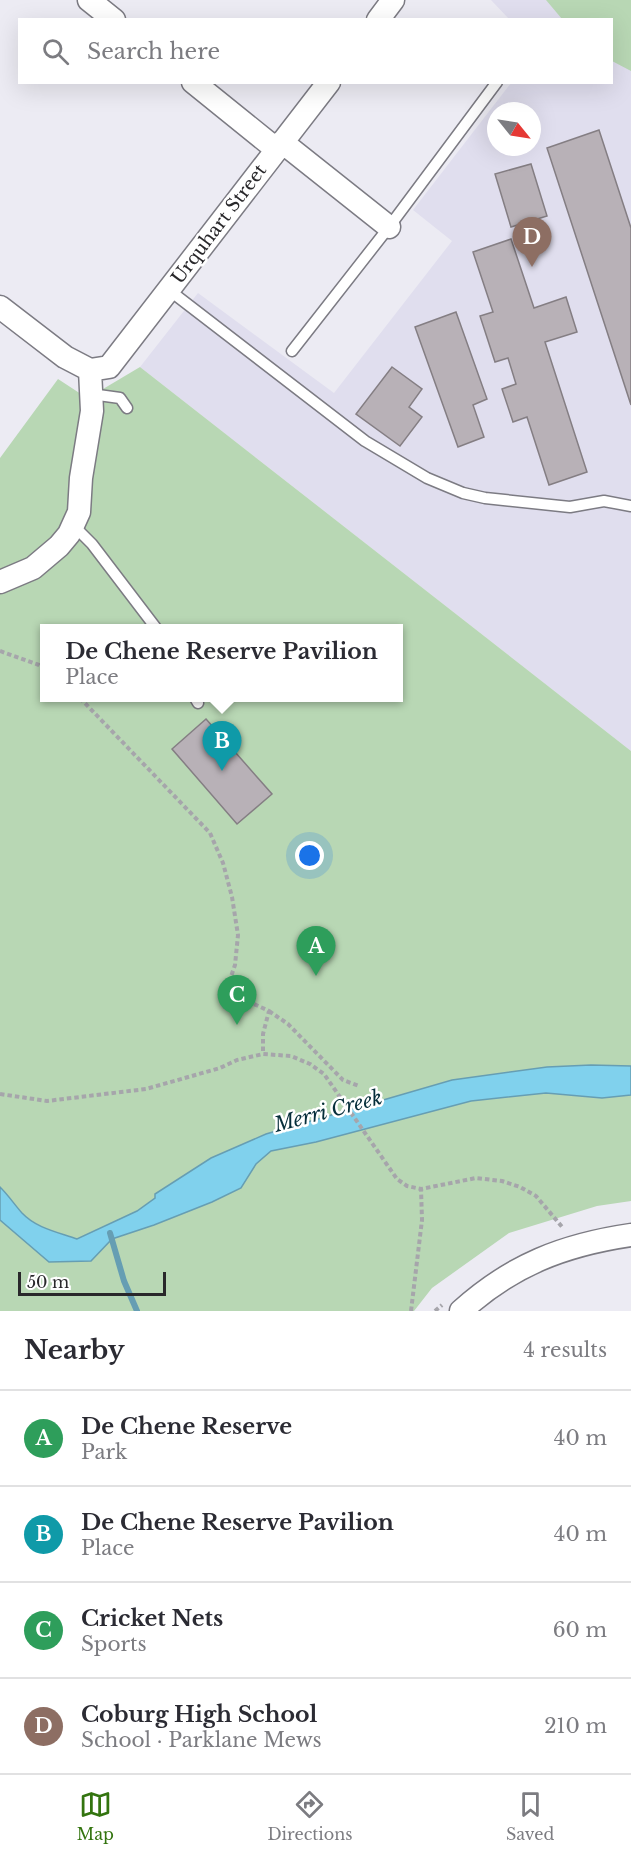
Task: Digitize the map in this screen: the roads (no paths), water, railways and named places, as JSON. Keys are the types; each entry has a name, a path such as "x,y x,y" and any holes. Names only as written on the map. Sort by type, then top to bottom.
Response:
{"street":[{"path":"89,0 112,18"},
{"path":"380,18 393,0"},
{"path":"196,84 389,227"},
{"name":"Urquhart Street","path":"100,368 169,290 327,84"},
{"path":"0,307 65,357 100,368 91,393 92,411 81,478 79,512 69,534 59,546 33,567 0,582"},
{"path":"461,1311 482,1292 517,1269 558,1251 631,1235"}],"lane":[{"path":"292,351 389,227 496,84"},
{"path":"169,290 365,441 427,478 463,493 485,498 570,507 604,501 631,506"},
{"path":"91,393 120,398 127,408"},
{"path":"73,525 92,544 153,624"}],"water":[{"path":"631,1066 631,1095 602,1098 546,1093 471,1101 316,1142 271,1151 256,1164 241,1188 154,1225 112,1239 91,1261 49,1262 0,1220 0,1187 28,1218 47,1229 77,1239 137,1211 155,1198 155,1194 211,1158 266,1134 452,1080 547,1067"}],"waterway":[{"path":"110,1233 124,1281 137,1311"}],"place":[{"name":"Coburg High School","path":"532,267"},
{"name":"De Chene Reserve Pavilion","path":"222,771"},
{"name":"De Chene Reserve","path":"316,976"},
{"name":"Cricket Nets","path":"237,1025"}],"water label":[{"name":"Merri Creek","path":"328,1111"}]}
